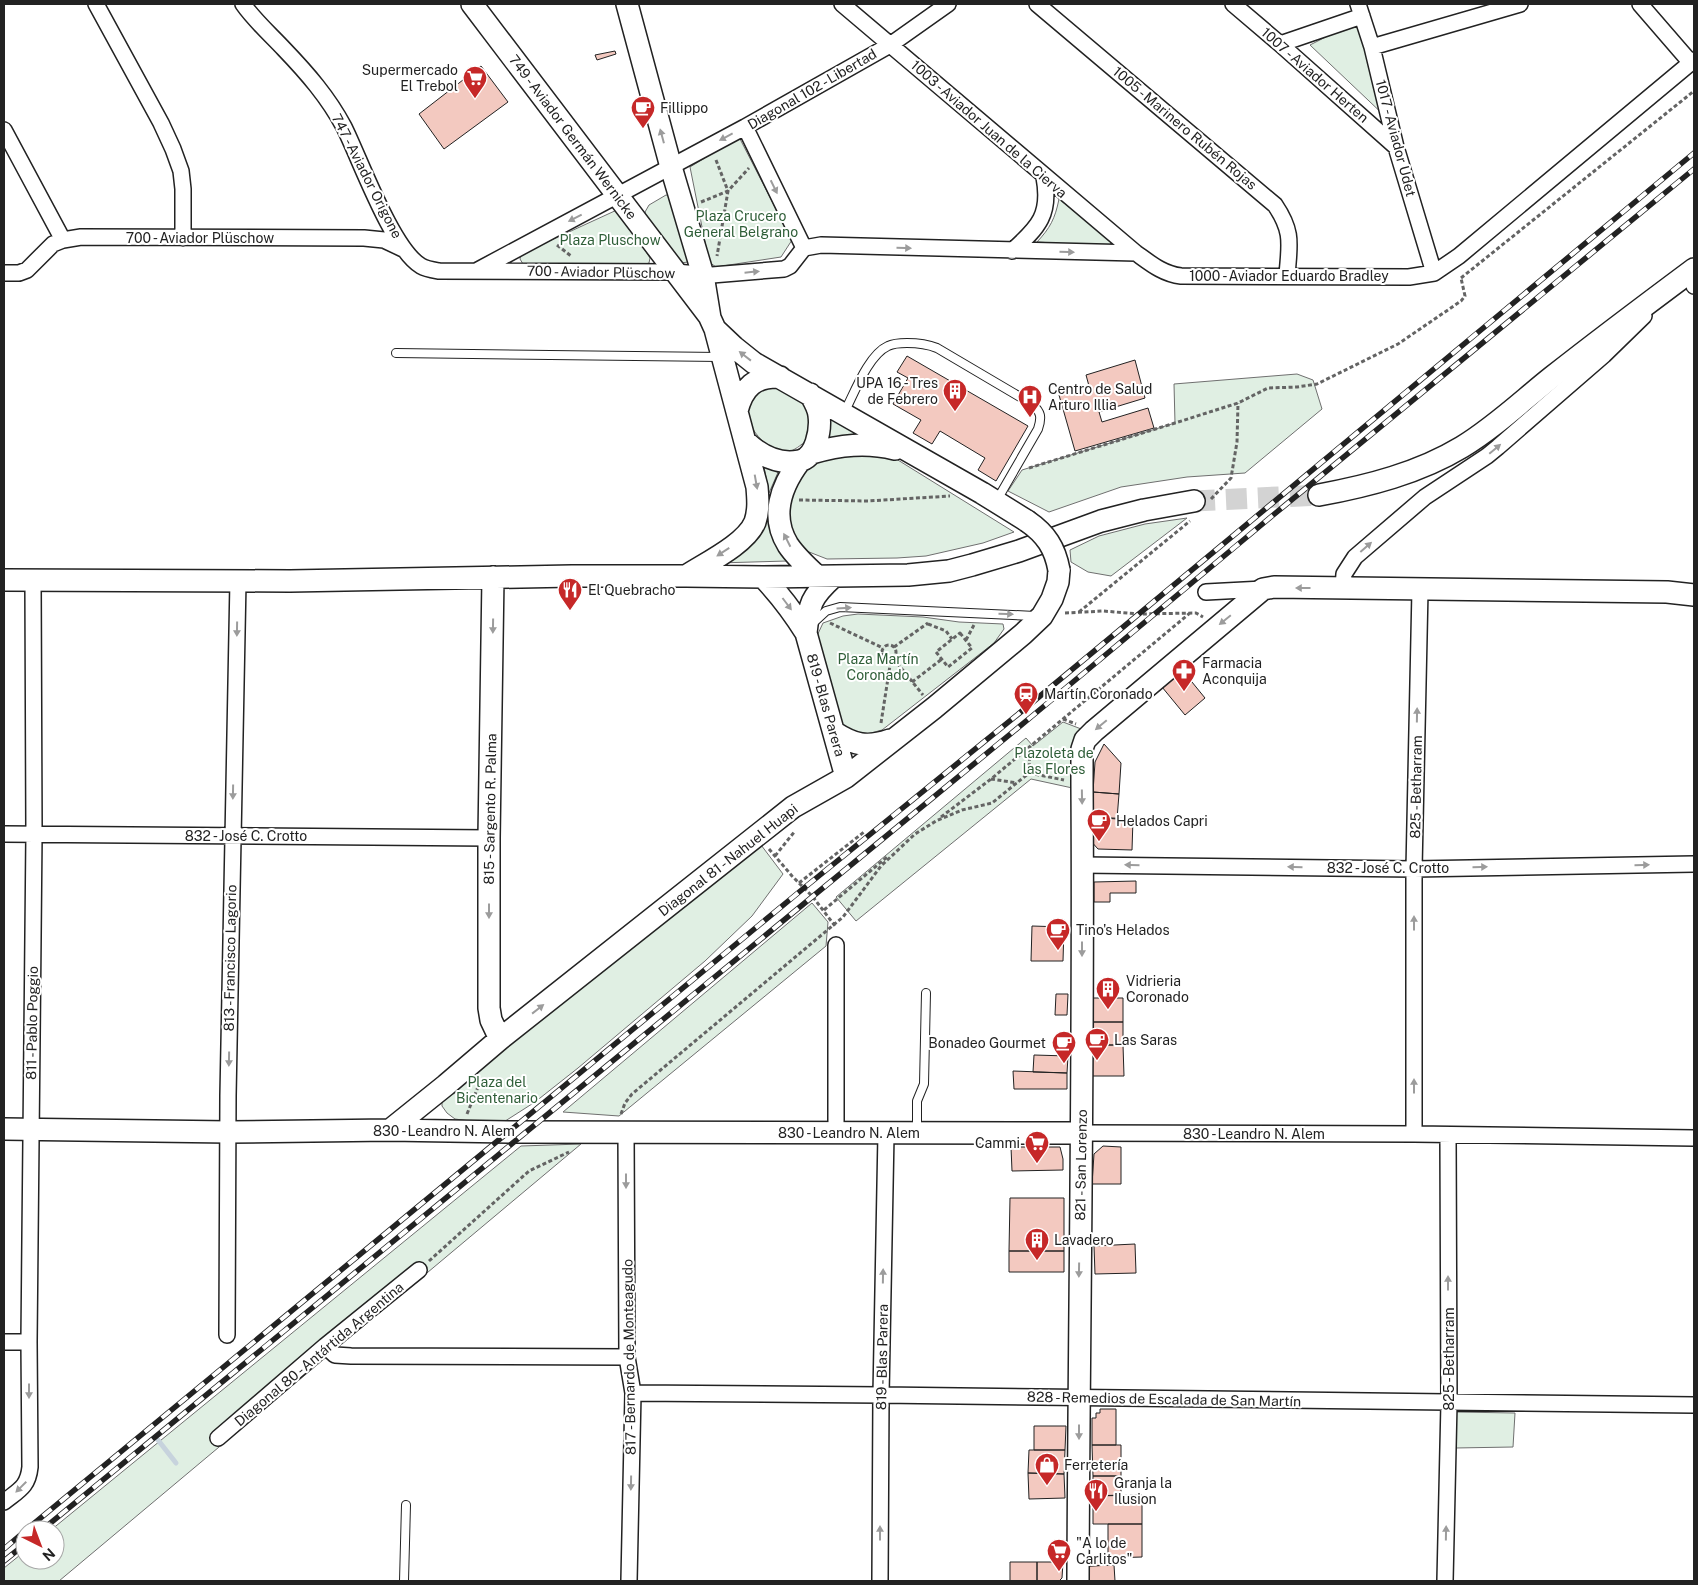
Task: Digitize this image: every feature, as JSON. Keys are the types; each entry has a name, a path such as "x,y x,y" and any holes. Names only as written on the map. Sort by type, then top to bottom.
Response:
{"street":[{"path":"96,4 161,123 173,149 181,171 183,188 183,238"},
{"name":"747 - Aviador Origone","path":"243,4 313,80 328,101 343,126 390,226 406,251 421,266 439,271"},
{"name":"749 - Aviador Germán Wernicke","path":"472,4 618,196 712,324"},
{"path":"627,4 671,167 684,208 711,275 712,324 746,442 757,487 759,504 755,522 743,538 686,576"},
{"name":"1003 - Aviador Juan de la Cierva","path":"842,4 1136,253"},
{"name":"Diagonal 102 - Libertad","path":"477,270 746,127 890,45 948,4"},
{"name":"1005 - Marinero Rubén Rojas","path":"1037,4 1276,205 1290,233 1287,276"},
{"name":"1007 - Aviador Herten","path":"1232,4 1396,147"},
{"path":"1372,47 1498,7 1520,4"},
{"path":"1640,4 1692,61"},
{"path":"1280,44 1360,10"},
{"name":"1017 - Aviador Udet","path":"1360,10 1372,47 1396,147 1434,272"},
{"name":"1000 - Aviador Eduardo Bradley","path":"1136,253 1171,275 1181,276 1409,277 1434,272 1459,256 1692,61"},
{"path":"746,127 804,248"},
{"path":"4,130 63,240"},
{"path":"1012,251 1032,233 1043,214 1047,194 1044,177"},
{"name":"700 - Aviador Plüschow","path":"4,273 19,273 27,270 53,244 81,237 376,239 390,242 406,251"},
{"path":"711,275 784,269 790,266 804,248 821,245 1136,253"},
{"name":"700 - Aviador Plüschow","path":"439,271 675,272 711,275"},
{"path":"1319,495 1380,481 1427,464 1462,447 1551,378 1689,277"},
{"path":"1342,588 1344,574 1354,557 1425,497 1498,447 1604,355 1689,277"},
{"path":"712,324 745,356 810,394 819,414 818,434 806,457 790,474 779,501 779,520 788,544 800,559 825,577"},
{"path":"737,411 744,391 760,378 780,377"},
{"name":"Diagonal 81 - Nahuel Huapi","path":"390,1130 500,1039 793,807 846,777 885,742 934,708 1023,634 1042,616 1052,599 1058,582 1057,558 1046,537 1037,528 989,497 810,394"},
{"path":"746,442 757,452 778,460 806,457"},
{"name":"Diagonal 81 - Nahuel Huapi","path":"806,457 836,447 870,444 911,453"},
{"path":"4,580 238,581 493,577 686,576 763,578 908,576 949,571 997,558 1101,521 1144,510 1194,501"},
{"name":"815 - Sargento R. Palma","path":"493,577 489,838 489,1008 491,1020 500,1039"},
{"name":"819 - Blas Parera","path":"825,577 808,615 812,625 834,732 846,777"},
{"name":"819 - Blas Parera","path":"763,578 789,607 812,625"},
{"name":"811 - Pablo Poggio","path":"4,1502 26,1484 29,1478 30,1467 29,1342 34,834 33,580"},
{"name":"813 - Francisco Lagorio","path":"227,1335 232,836 238,581"},
{"path":"1206,592 1274,588 1342,588 1667,592 1694,595"},
{"path":"1219,625 1263,589"},
{"name":"825 - Betharram","path":"1414,1134 1414,869 1420,590"},
{"name":"821 - San Lorenzo","path":"1078,1581 1082,749 1094,730 1219,625"},
{"path":"834,732 847,740 862,745 885,742"},
{"name":"832 - José C. Crotto","path":"4,834 489,838"},
{"name":"832 - José C. Crotto","path":"1082,865 1414,869 1694,864"},
{"path":"836,945 836,1133"},
{"name":"830 - Leandro N. Alem","path":"4,1129 229,1132 390,1130 886,1134 1414,1134 1448,1136 1694,1138"},
{"name":"817 - Bernardo de Monteagudo","path":"621,1132 627,1357 633,1393 629,1581"},
{"name":"819 - Blas Parera","path":"880,1581 886,1134"},
{"name":"825 - Betharram","path":"1445,1581 1449,1403 1448,1136"},
{"name":"Diagonal 80 - Antártida Argentina","path":"218,1438 325,1346 419,1270"},
{"path":"4,1342 29,1342"},
{"path":"325,1346 335,1355 351,1356 627,1357"},
{"name":"828 - Remedios de Escalada de San Martín","path":"633,1393 1694,1405"}],"lane":[{"path":"844,413 867,368 886,346 894,343 928,344 945,353 1032,404 1039,411 1041,419 1038,429 989,497"},
{"path":"396,353 722,357"},
{"path":"812,625 826,611 840,606 1042,616"},
{"path":"917,1134 918,1101 924,1084 926,993"},
{"path":"404,1581 406,1505"}],"path":[{"path":"1022,470 1220,409 1268,388 1317,384 1398,344 1462,301 1465,296 1461,278 1694,91"},
{"path":"710,146 728,192 716,267 711,275"},
{"path":"684,208 728,192 760,156"},
{"path":"544,234 589,271"},
{"path":"779,501 868,501 948,496 989,497"},
{"path":"1042,616 1103,611 1140,614 1196,613 1219,625"},
{"path":"894,647 944,612"},
{"path":"936,821 991,779 1190,613"},
{"path":"928,623 946,631 952,639"},
{"path":"812,625 884,648"},
{"path":"960,632 972,648 948,667 942,659 936,652 960,632"},
{"path":"885,742 892,659 897,652 894,647 887,645 882,655 886,659 892,659 934,708"},
{"path":"912,682 942,659"},
{"path":"824,910 920,830 962,810 992,803 1029,773 1030,746"},
{"path":"1029,773 1082,784"},
{"path":"991,779 1017,783"},
{"path":"799,883 864,832"},
{"path":"758,836 835,924 836,945"},
{"path":"621,1132 625,1103 632,1094 835,924 851,908 882,866 903,844"},
{"path":"460,1132 483,1075"},
{"path":"419,1270 529,1171 573,1149"}],"green space":[{"path":"1359,20 1388,119 1310,45"},
{"name":"Plaza Crucero General Belgrano","path":"739,137 792,240 781,257 716,267 709,262 690,167"},
{"path":"666,195 671,196 692,257 688,262 681,263 648,222 645,212 649,205"},
{"path":"1059,199 1118,247 1037,242 1051,223"},
{"name":"Plaza Pluschow","path":"619,209 650,258 649,263 642,265 523,264 520,259 521,254"},
{"path":"1297,374 1313,380 1322,409 1245,473 1187,477 1121,487 1049,512 1008,491 1022,470 1175,423 1174,384"},
{"path":"767,384 784,386 803,401 807,410 809,422 807,440 797,448 787,452 779,451 765,443 758,437 749,422 747,414 748,402 755,393"},
{"path":"827,412 866,435 825,442"},
{"path":"885,452 1014,532 983,543 926,556 827,559 804,550 794,538 785,517 799,475 816,459"},
{"path":"764,467 779,470 769,493"},
{"path":"766,516 787,561 718,563"},
{"path":"1187,518 1111,576 1088,572 1071,562 1070,550 1099,536 1145,524"},
{"name":"Plaza Martín Coronado","path":"858,614 1003,624 1004,629 994,643 882,730 867,734 850,731 838,721 816,638 823,623 843,616"},
{"name":"Plazoleta de las Flores","path":"1063,722 1089,732 1077,789 1031,779 856,921 836,897 1026,738 1033,746"},
{"name":"Plaza del Bicentenario","path":"758,841 783,874 752,916 705,961 578,1068 535,1102 499,1125 455,1119 447,1113 442,1106 442,1100"},
{"path":"812,903 828,922 826,946 619,1116 563,1112"},
{"path":"581,1144 59,1581 4,1581 4,1568 15,1559 15,1570 65,1570 65,1520 63,1520 521,1146"},
{"path":"1456,1412 1515,1413 1513,1447 1455,1448"}],"building":[{"path":"615,51 616,54 597,60 595,55"},
{"path":"481,66 508,102 444,149 419,114"},
{"name":"UPA 16 - Tres de Febrero","path":"907,356 1028,426 996,481 978,470 985,458 940,431 932,444 913,433 921,420 893,404 908,378 897,372"},
{"path":"1135,360 1145,398 1099,412 1102,422 1148,408 1154,428 1075,451 1059,395 1089,386 1086,375"},
{"name":"Farmacia Aconquija","path":"1183,671 1205,698 1185,715 1162,687"},
{"path":"1104,744 1121,763 1119,794 1093,792 1095,762"},
{"path":"1093,792 1119,794 1117,819 1091,817"},
{"path":"1091,817 1133,819 1132,850 1098,849 1089,839"},
{"path":"1136,881 1136,893 1110,893 1110,902 1094,902 1094,882"},
{"path":"1032,926 1064,927 1063,961 1031,961"},
{"path":"1056,994 1068,994 1067,1015 1055,1015"},
{"name":"Vidrieria Coronado","path":"1092,998 1123,998 1123,1022 1092,1022"},
{"path":"1092,1022 1123,1022 1123,1045 1092,1045"},
{"path":"1092,1045 1123,1045 1124,1076 1092,1076"},
{"path":"1034,1055 1068,1056 1067,1073 1033,1072"},
{"path":"1013,1071 1067,1073 1067,1089 1014,1089"},
{"path":"1103,1146 1121,1147 1121,1184 1092,1184 1094,1154"},
{"name":"Cammi","path":"1011,1147 1060,1147 1063,1170 1012,1171"},
{"path":"1010,1198 1064,1198 1064,1251 1009,1251"},
{"path":"1135,1244 1136,1273 1095,1274 1094,1246"},
{"name":"Lavadero","path":"1009,1251 1064,1251 1064,1272 1009,1272"},
{"path":"1100,1409 1116,1409 1116,1445 1092,1445 1092,1418 1096,1418 1096,1413 1100,1413"},
{"path":"1034,1426 1066,1426 1065,1450 1034,1450"},
{"path":"1092,1445 1121,1445 1121,1476 1093,1476"},
{"path":"1029,1450 1065,1450 1064,1474 1028,1473"},
{"name":"Ferretería","path":"1028,1473 1064,1474 1065,1498 1029,1499"},
{"path":"1093,1476 1121,1476 1121,1495 1093,1496"},
{"path":"1142,1495 1142,1524 1093,1524 1093,1496"},
{"path":"1108,1524 1142,1524 1142,1557 1108,1558"},
{"path":"1089,1558 1114,1558 1114,1565 1089,1566"},
{"path":"1010,1562 1037,1562 1037,1581 1010,1581"},
{"path":"1037,1562 1063,1562 1062,1578 1059,1581 1037,1581"},
{"path":"1114,1565 1115,1581 1089,1581 1089,1566"}],"waterway":[{"path":"158,1440 176,1463"}],"tunnel":[{"path":"1194,501 1319,495"}],"railway":[{"path":"38,1520 804,888 1022,711 1694,153"},
{"path":"54,1520 1694,169"},
{"path":"4,1549 15,1540"},
{"path":"4,1561 15,1552"}],"place":[{"name":"Supermercado El Trebol","path":"475,99"},
{"name":"Fillippo","path":"643,129"},
{"name":"UPA 16 - Tres de Febrero","path":"955,412"},
{"name":"Centro de Salud Arturo Illia","path":"1030,418"},
{"name":"El Quebracho","path":"570,611"},
{"name":"Farmacia Aconquija","path":"1184,692"},
{"name":"Martín Coronado","path":"1026,715"},
{"name":"Helados Capri","path":"1099,842"},
{"name":"Tino's Helados","path":"1058,951"},
{"name":"Vidrieria Coronado","path":"1108,1010"},
{"name":"Las Saras","path":"1097,1061"},
{"name":"Bonadeo Gourmet","path":"1064,1064"},
{"name":"Cammi","path":"1037,1164"},
{"name":"Lavadero","path":"1037,1261"},
{"name":"Ferretería","path":"1047,1486"},
{"name":"Granja la Ilusion","path":"1096,1512"},
{"name":"\"A lo de Carlitos\"","path":"1059,1572"}]}
